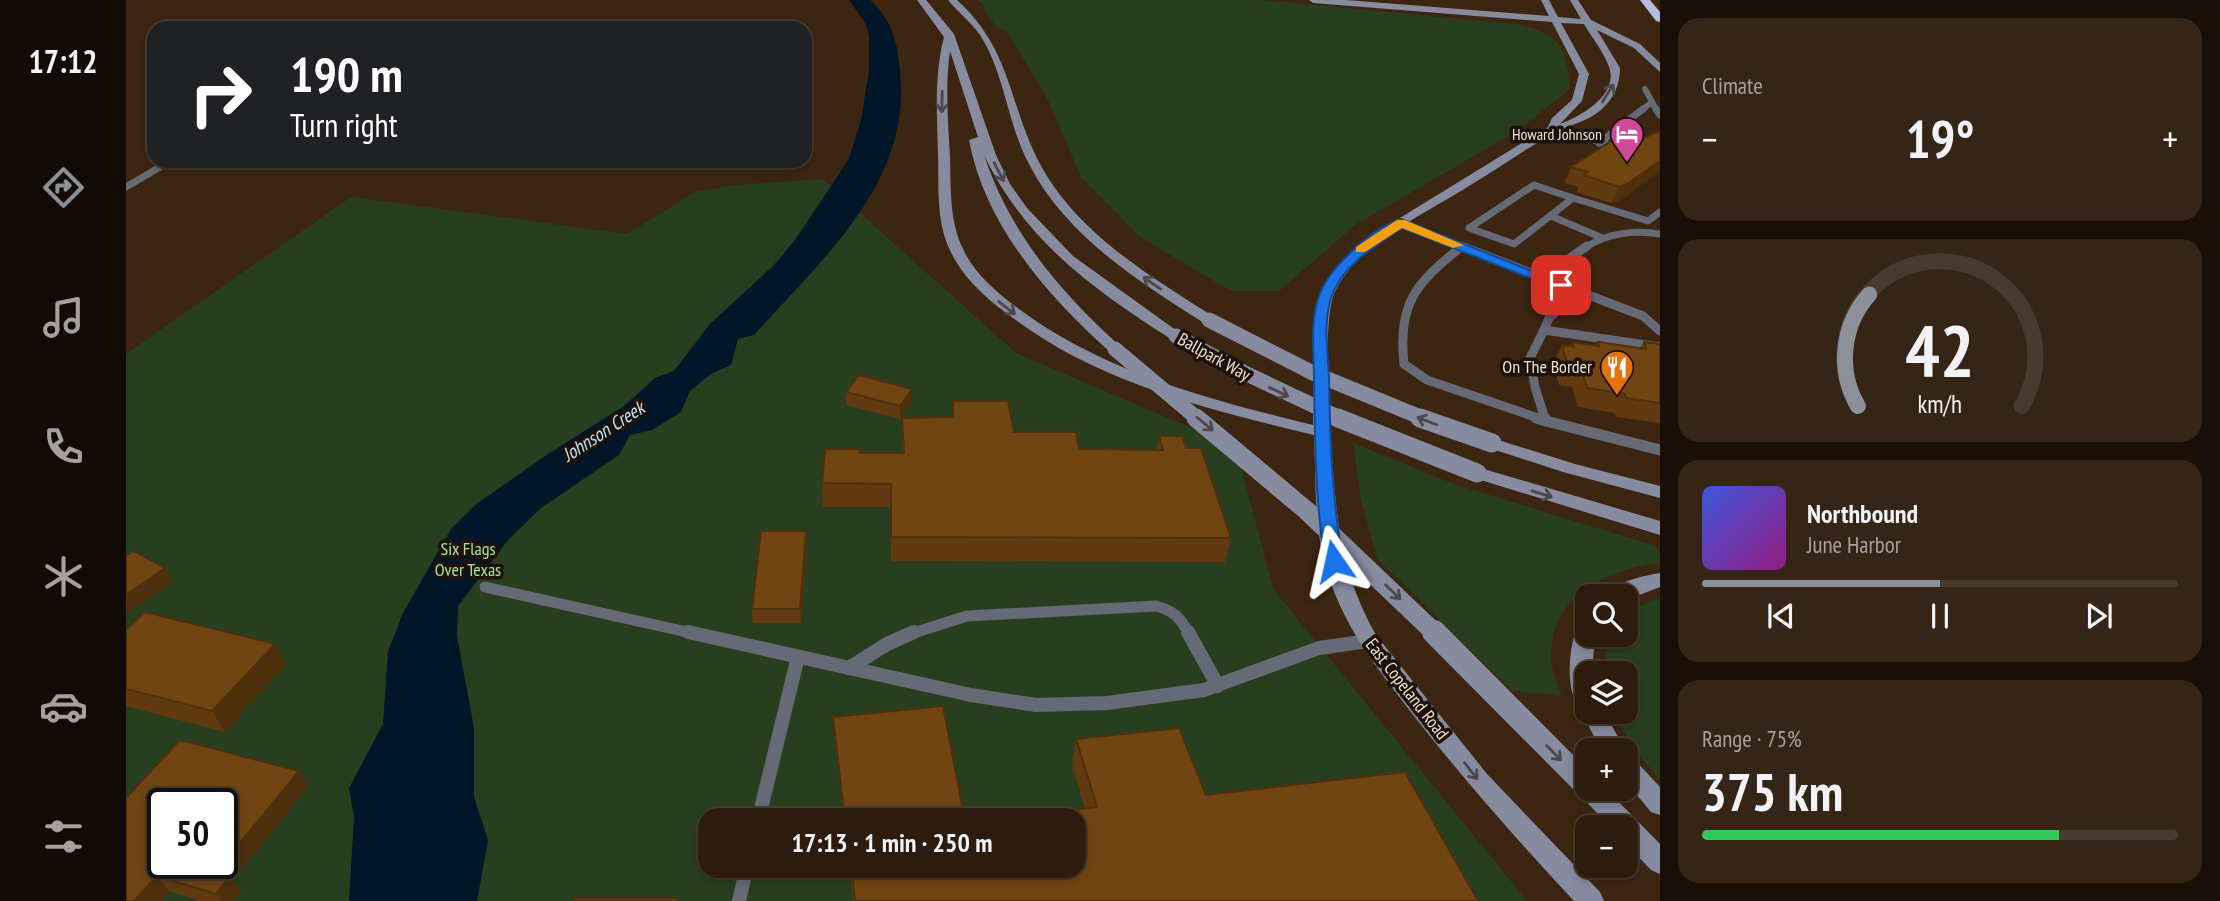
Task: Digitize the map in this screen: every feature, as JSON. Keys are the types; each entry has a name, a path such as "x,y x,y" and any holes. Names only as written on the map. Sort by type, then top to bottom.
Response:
{"highway":[{"path":"1645,0 1660,19"}],"main road":[{"name":"Ballpark Way","path":"921,0 949,34 958,53 974,109 997,170 1028,216 1087,274 1176,336 1261,383 1322,412 1478,473 1579,506 1660,528"},
{"name":"Ballpark Way","path":"952,0 965,5 992,47 1026,144 1051,190 1086,229 1124,262 1209,320 1349,390 1492,443 1569,468 1660,492"},
{"path":"1313,0 1588,22 1637,46 1660,69"},
{"name":"East Copeland Road","path":"1545,0 1582,68 1583,85 1577,101 1556,120 1553,130"},
{"name":"East Copeland Road","path":"1574,0 1615,68 1613,87 1594,111 1573,125 1553,130 1360,250 1336,276 1324,299 1320,331 1327,519 1334,561 1353,613 1368,641 1479,781 1591,901"},
{"path":"1484,14 1566,40"},
{"path":"949,34 943,57 942,115 948,221 960,257 980,284 1044,334 1105,367 1198,401 1322,432"},
{"path":"974,109 973,132 981,166 1019,245 1062,300 1115,349 1307,511 1397,596 1575,774"},
{"path":"1638,586 1660,580"},
{"path":"1638,779 1660,804"},
{"path":"1601,801 1660,862"}],"lane":[{"path":"1645,89 1660,115"},
{"path":"1599,143 1652,102"},
{"path":"1553,130 1631,150"},
{"path":"126,187 158,168"},
{"path":"1573,198 1514,244 1469,228 1534,185 1648,221 1660,212"},
{"path":"1551,216 1590,230 1600,237"},
{"path":"1401,223 1643,316 1660,331"},
{"path":"1542,278 1600,237 1646,232 1660,234"},
{"path":"1461,247 1426,274 1405,304 1401,347 1404,364 1427,380 1546,421 1660,450"},
{"path":"1546,421 1535,387 1530,359 1549,317 1579,292"},
{"path":"1544,330 1660,347"},
{"path":"485,587 971,695 1046,706 1107,703 1218,686 1319,648 1368,641"},
{"path":"849,668 887,644 926,627 967,616 1156,606 1171,610 1180,617 1218,686"},
{"path":"761,808 799,657"},
{"path":"738,901 744,878"}],"green space":[{"path":"977,0 1262,0 1515,24 1542,32 1558,44 1566,62 1570,89 1517,131 1355,225 1279,291 1231,291 1140,237 1081,177 1047,98 1006,30 997,28 984,5"},
{"name":"Six Flags Over Texas","path":"822,179 1016,353 1236,447 1273,589 1527,901 126,901 126,354 351,197 627,234 695,192 737,185"},
{"path":"1353,443 1454,484 1655,546 1660,555 1660,563 1626,570 1593,584 1575,584 1575,598 1558,621 1551,652 1561,696 1513,691 1377,559 1361,499"},
{"path":"1660,598 1660,780 1638,753 1638,738 1627,738 1620,724 1638,724 1638,661 1605,661 1606,647 1638,647 1638,607"}],"water":[{"name":"Johnson Creek","path":"849,0 870,0 878,8 889,24 898,51 900,112 892,149 877,184 857,217 807,278 754,335 738,339 731,365 711,374 690,391 681,412 652,430 630,435 619,455 541,508 508,540 458,606 457,636 474,728 474,797 488,840 477,901 349,901 354,817 349,788 383,724 388,651 403,613 451,529 475,505 624,406 655,378 674,371 710,324 774,265 795,240 849,159 861,120 869,71 869,36 866,24"}],"building":[{"path":"1660,131 1660,161 1627,184 1619,187 1583,175 1588,172 1571,167 1619,136 1639,140"},
{"path":"1572,342 1599,346 1598,342 1646,349 1644,342 1660,344 1660,403 1587,388 1581,368 1568,367 1562,345 1574,347"},
{"path":"859,375 912,389 900,406 846,392"},
{"path":"953,401 1008,401 1014,432 1076,432 1079,449 1163,450 1159,436 1182,436 1186,448 1201,448 1231,538 891,537 891,484 822,483 825,449 860,449 859,453 904,453 902,418 953,417"},
{"path":"761,531 806,531 800,609 752,609"},
{"path":"134,551 165,568 126,595 126,556"},
{"path":"145,612 275,644 212,711 126,689 126,630"},
{"path":"943,706 963,808 844,808 833,717"},
{"path":"1179,728 1206,795 1405,772 1478,901 855,901 852,878 1086,878 1086,808 1097,807 1076,739"},
{"path":"180,740 299,771 238,845 238,788 147,788 147,879 154,879 134,901 126,901 126,798"},
{"path":"167,879 228,879 216,894"},
{"path":"574,898 677,898 677,901 573,901"}],"slow traffic":[{"path":"1361,249 1401,223 1457,245"}],"place":[{"name":"Howard Johnson","path":"1627,164"},
{"name":"On The Border","path":"1617,397"}],"route":[{"path":"1334,561 1323,476 1320,331 1324,299 1336,276 1360,250 1401,223 1561,285"}]}
